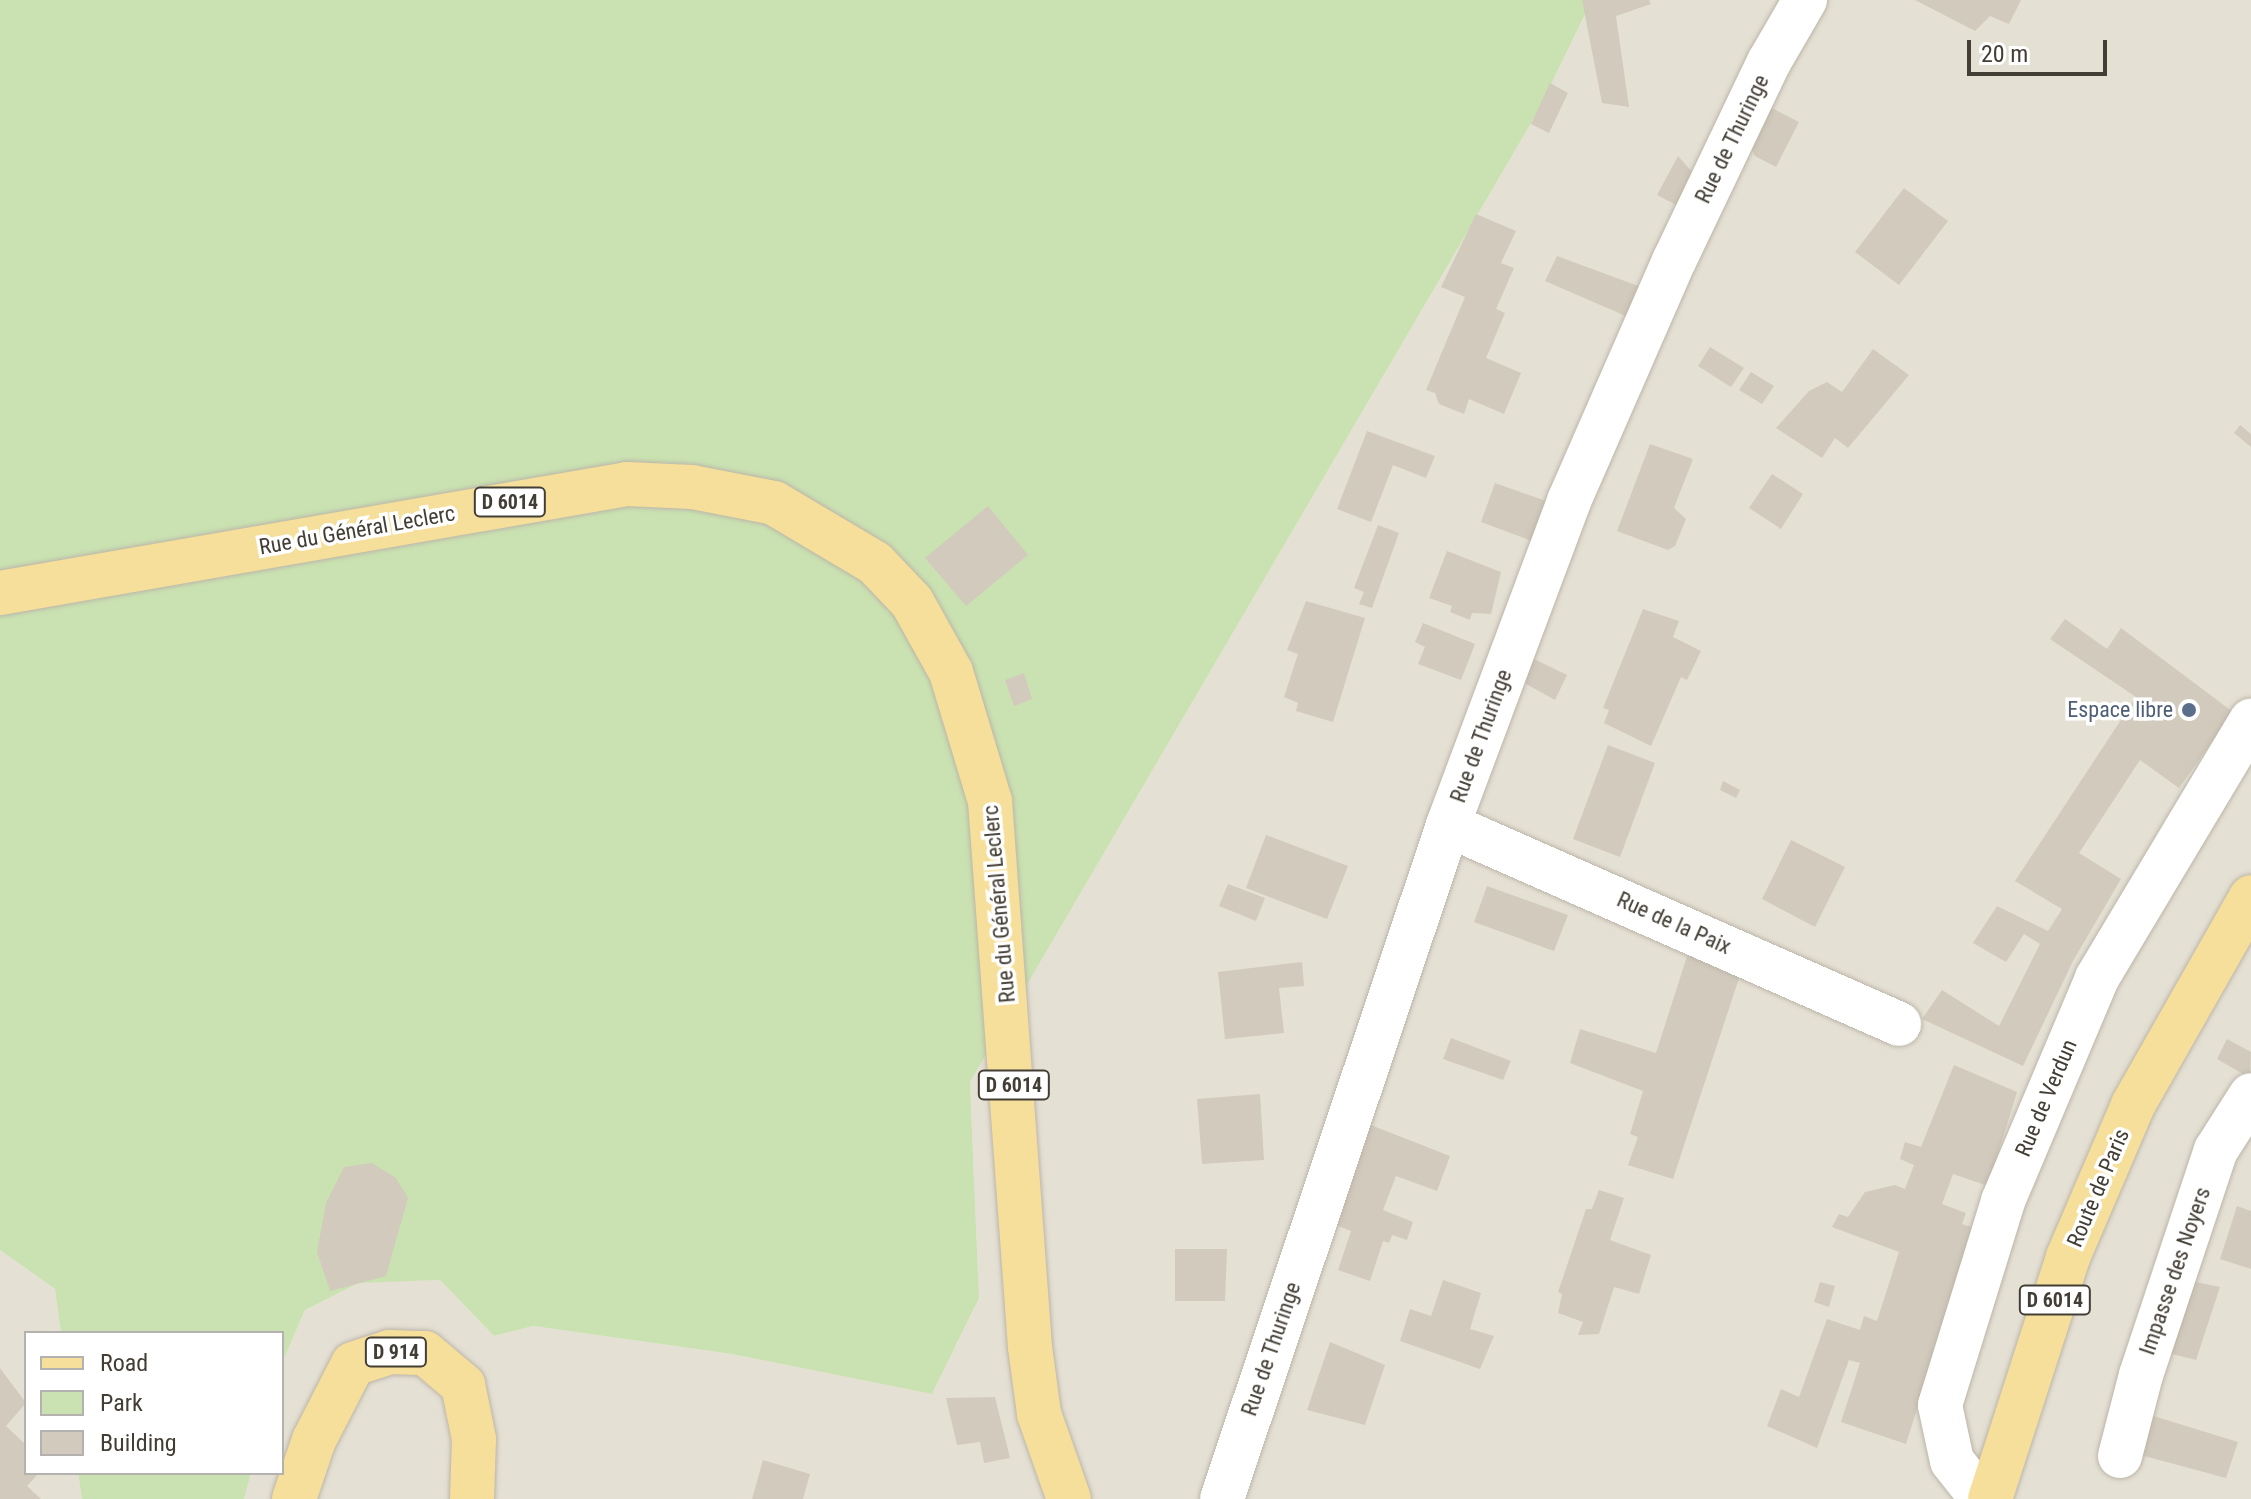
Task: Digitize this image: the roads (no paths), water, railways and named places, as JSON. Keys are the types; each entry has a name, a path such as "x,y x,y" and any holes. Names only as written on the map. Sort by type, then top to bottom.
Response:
{"main road":[{"name":"Rue du Général Leclerc","path":"0,593 627,484 692,487 774,503 875,563 912,602 951,672 990,801 1030,1347 1039,1414 1069,1499"},
{"name":"Route de Paris","path":"1990,1499 2068,1257 2133,1105 2251,897"},
{"name":"D 914","path":"294,1499 314,1440 353,1364 389,1352 425,1353 463,1385 474,1439 472,1499"}],"street":[{"name":"Rue de Thuringe","path":"1222,1499 1448,825 1575,487 1674,261 1769,62 1805,0"},
{"name":"Rue de Verdun","path":"1982,1499 1952,1461 1940,1405 2003,1201 2097,978 2251,721"},
{"name":"Rue de la Paix","path":"1448,825 1899,1024"},
{"name":"Impasse des Noyers","path":"2120,1456 2141,1375 2216,1150 2251,1095"}],"place":[{"name":"Espace libre","path":"2189,710"}]}
